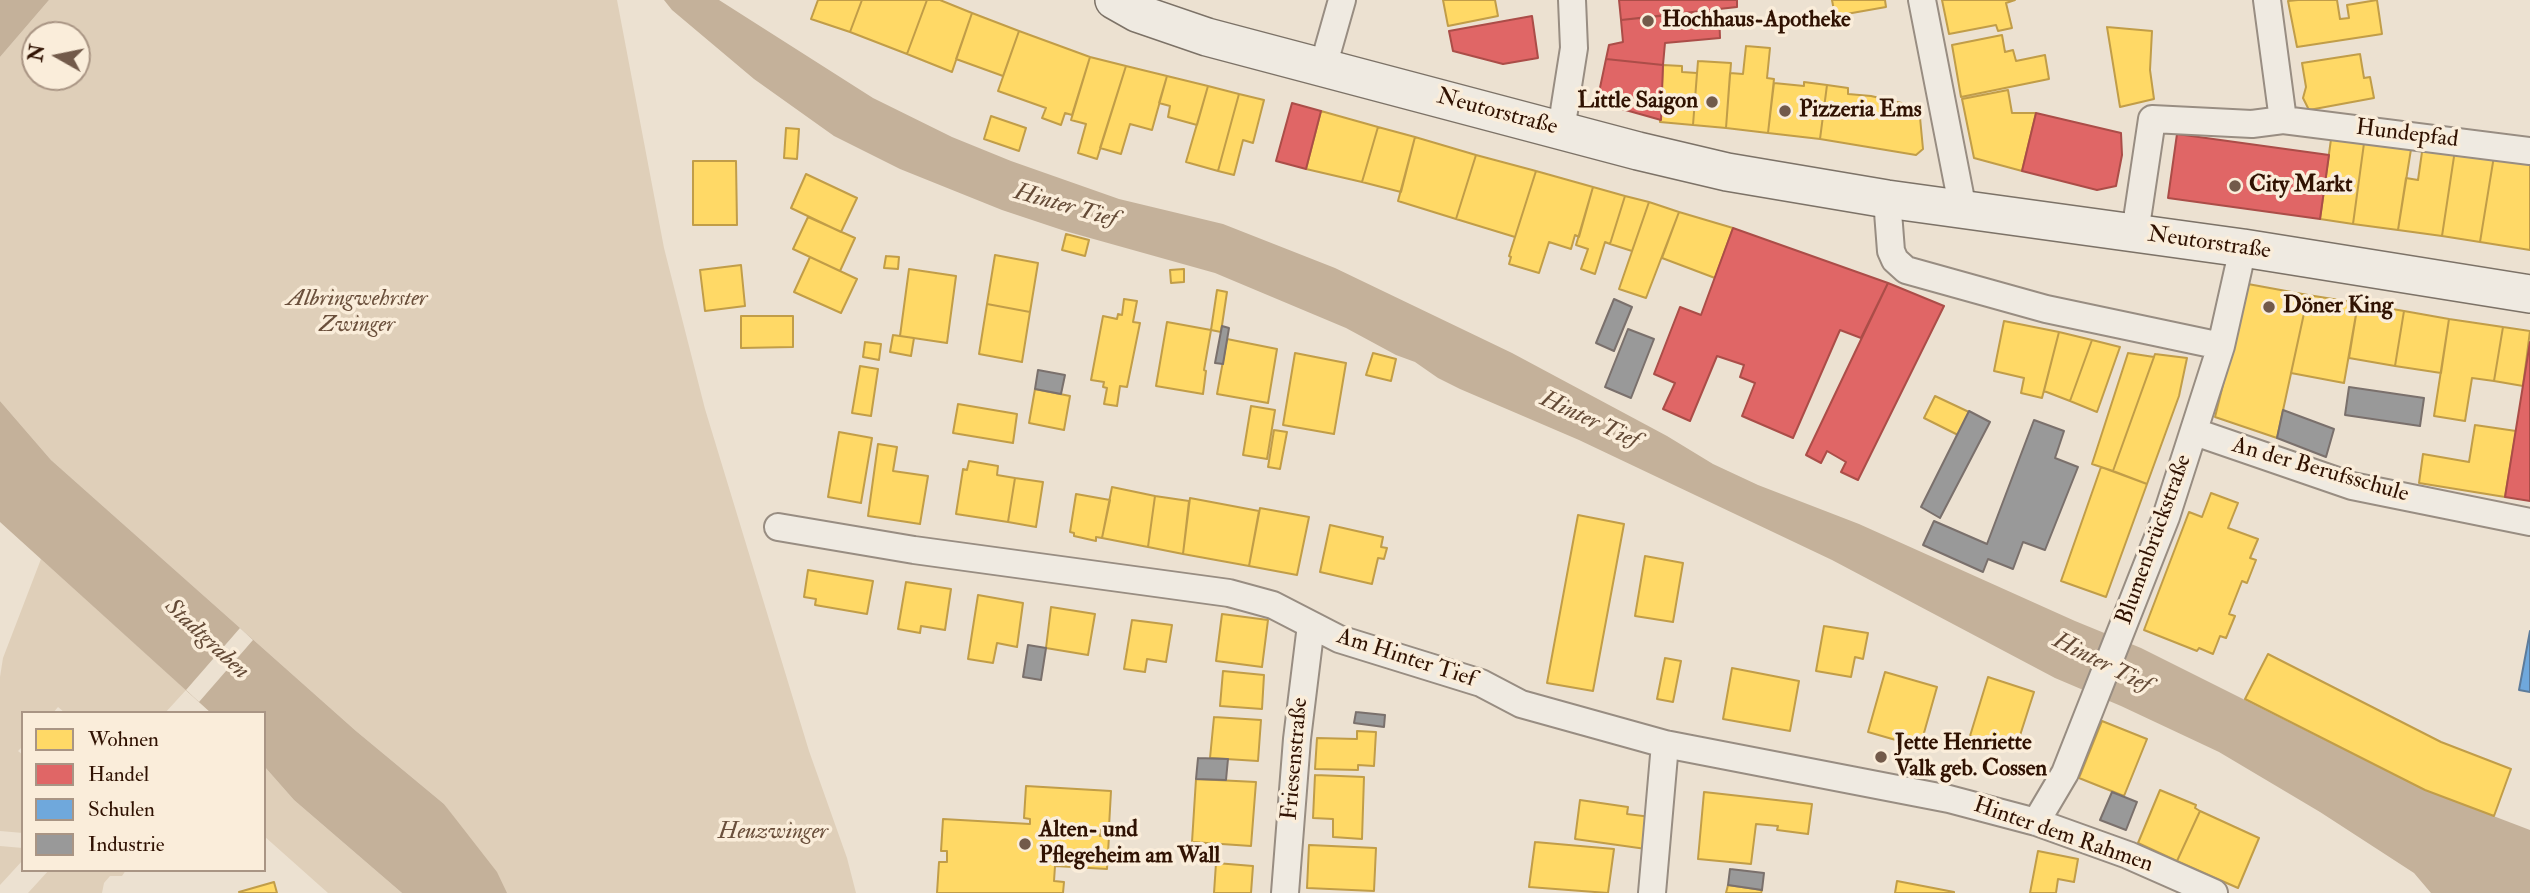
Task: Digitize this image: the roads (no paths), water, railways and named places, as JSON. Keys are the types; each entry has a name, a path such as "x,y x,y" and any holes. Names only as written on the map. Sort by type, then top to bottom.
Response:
{"street":[{"name":"Neutorstraße","path":"1114,0 1137,13 1207,37 1727,172 1963,211 2242,248 2530,294"},
{"path":"1323,67 1342,0"},
{"path":"1561,130 1574,48 1575,19 1572,0"},
{"path":"1922,0 1963,211"},
{"path":"2267,0 2283,120"},
{"name":"Hundepfad","path":"2135,233 2152,119 2252,124 2283,120 2530,151"},
{"path":"1886,199 1891,251 1895,260 1906,270 2046,309 2221,346"},
{"name":"Blumenbrückstraße","path":"2036,822 2062,780 2166,517 2221,346 2242,248"},
{"name":"An der Berufsschule","path":"2195,432 2352,486 2530,522"},
{"name":"Am Hinter Tief","path":"778,527 914,550 1229,593 1273,605 1339,639 1481,683 1521,704 1665,744 1949,799"},
{"name":"Friesenstraße","path":"1285,893 1297,739 1311,625"},
{"path":"1652,893 1665,744"},
{"name":"Hinter dem Rahmen","path":"1949,799 2036,822 2128,855 2214,893"}],"water":[{"path":"0,0 49,0 31,21 21,21 21,33 0,57"},
{"name":"Hinter Tief","path":"664,0 719,0 873,98 952,137 1011,161 1119,199 1223,224 1335,268 1512,353 1667,436 1713,464 1758,485 1859,524 2141,648 2425,790 2530,830 2530,893 2431,893 2414,873 2320,812 2219,752 2055,678 1832,560 1579,440 1460,389 1415,362 1396,355 1346,328 1215,273 1065,231 1002,210 900,169 834,136 754,79 672,10"},
{"name":"Stadtgraben","path":"0,401 51,460 356,731 444,804 497,872 507,893 402,893 294,800 266,768 266,711 209,711 0,522"}],"place":[{"name":"Hochhaus-Apotheke","path":"1648,21"},
{"name":"Little Saigon","path":"1712,102"},
{"name":"Pizzeria Ems","path":"1785,111"},
{"name":"City Markt","path":"2235,186"},
{"name":"Döner King","path":"2269,307"},
{"name":"Jette Henriette Valk geb. Cossen","path":"1881,757"},
{"name":"Alten- und Pflegeheim am Wall","path":"1025,844"}],"park label":[{"name":"Albringwehrster Zwinger","path":"357,313"},
{"name":"Heuzwinger","path":"773,833"}]}
